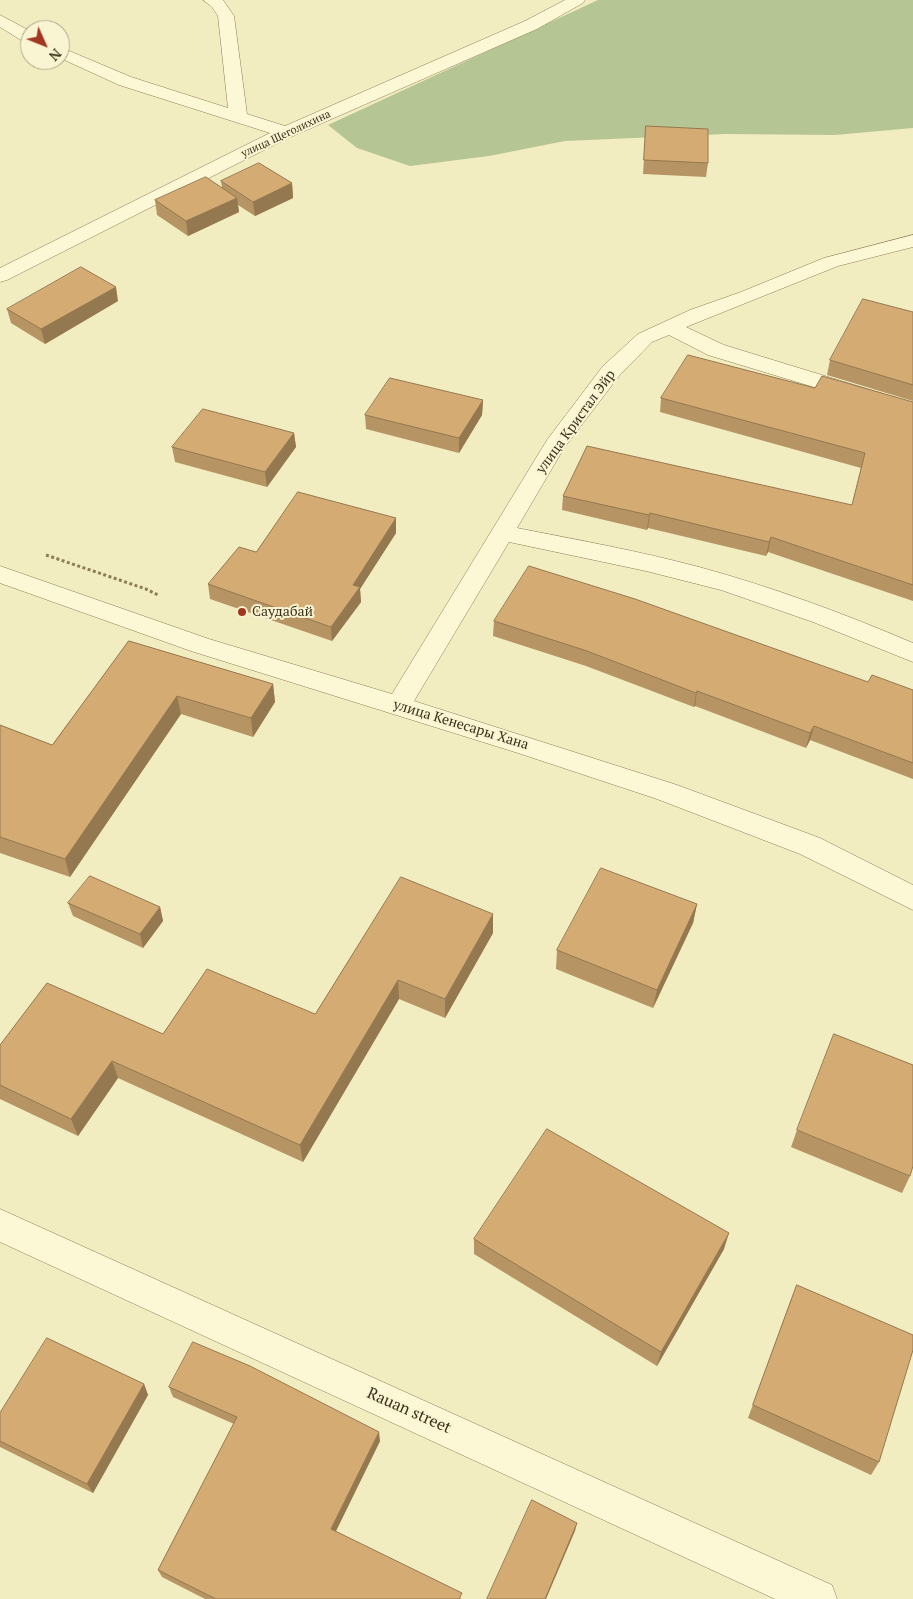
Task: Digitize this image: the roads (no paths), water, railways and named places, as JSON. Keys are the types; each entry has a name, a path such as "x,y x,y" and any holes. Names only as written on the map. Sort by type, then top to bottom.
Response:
{"street":[{"path":"211,0 218,4 226,16 238,118"},
{"name":"улица Щеголихина","path":"0,276 286,132 531,25 577,0"},
{"path":"0,14 6,23 20,32"},
{"path":"70,56 126,81 286,132"},
{"name":"улица Кристал Эйр","path":"398,706 555,445 611,371 645,338 697,314 748,296 831,262 913,241"},
{"path":"670,326 716,350 913,410"},
{"path":"502,533 667,567 772,597 913,653"},
{"name":"улица Кенесары Хана","path":"0,574 200,645 666,792 810,846 913,898"},
{"name":"Rauan street","path":"0,1225 818,1599"}],"place":[{"name":"Саудабай","path":"242,612"}]}
